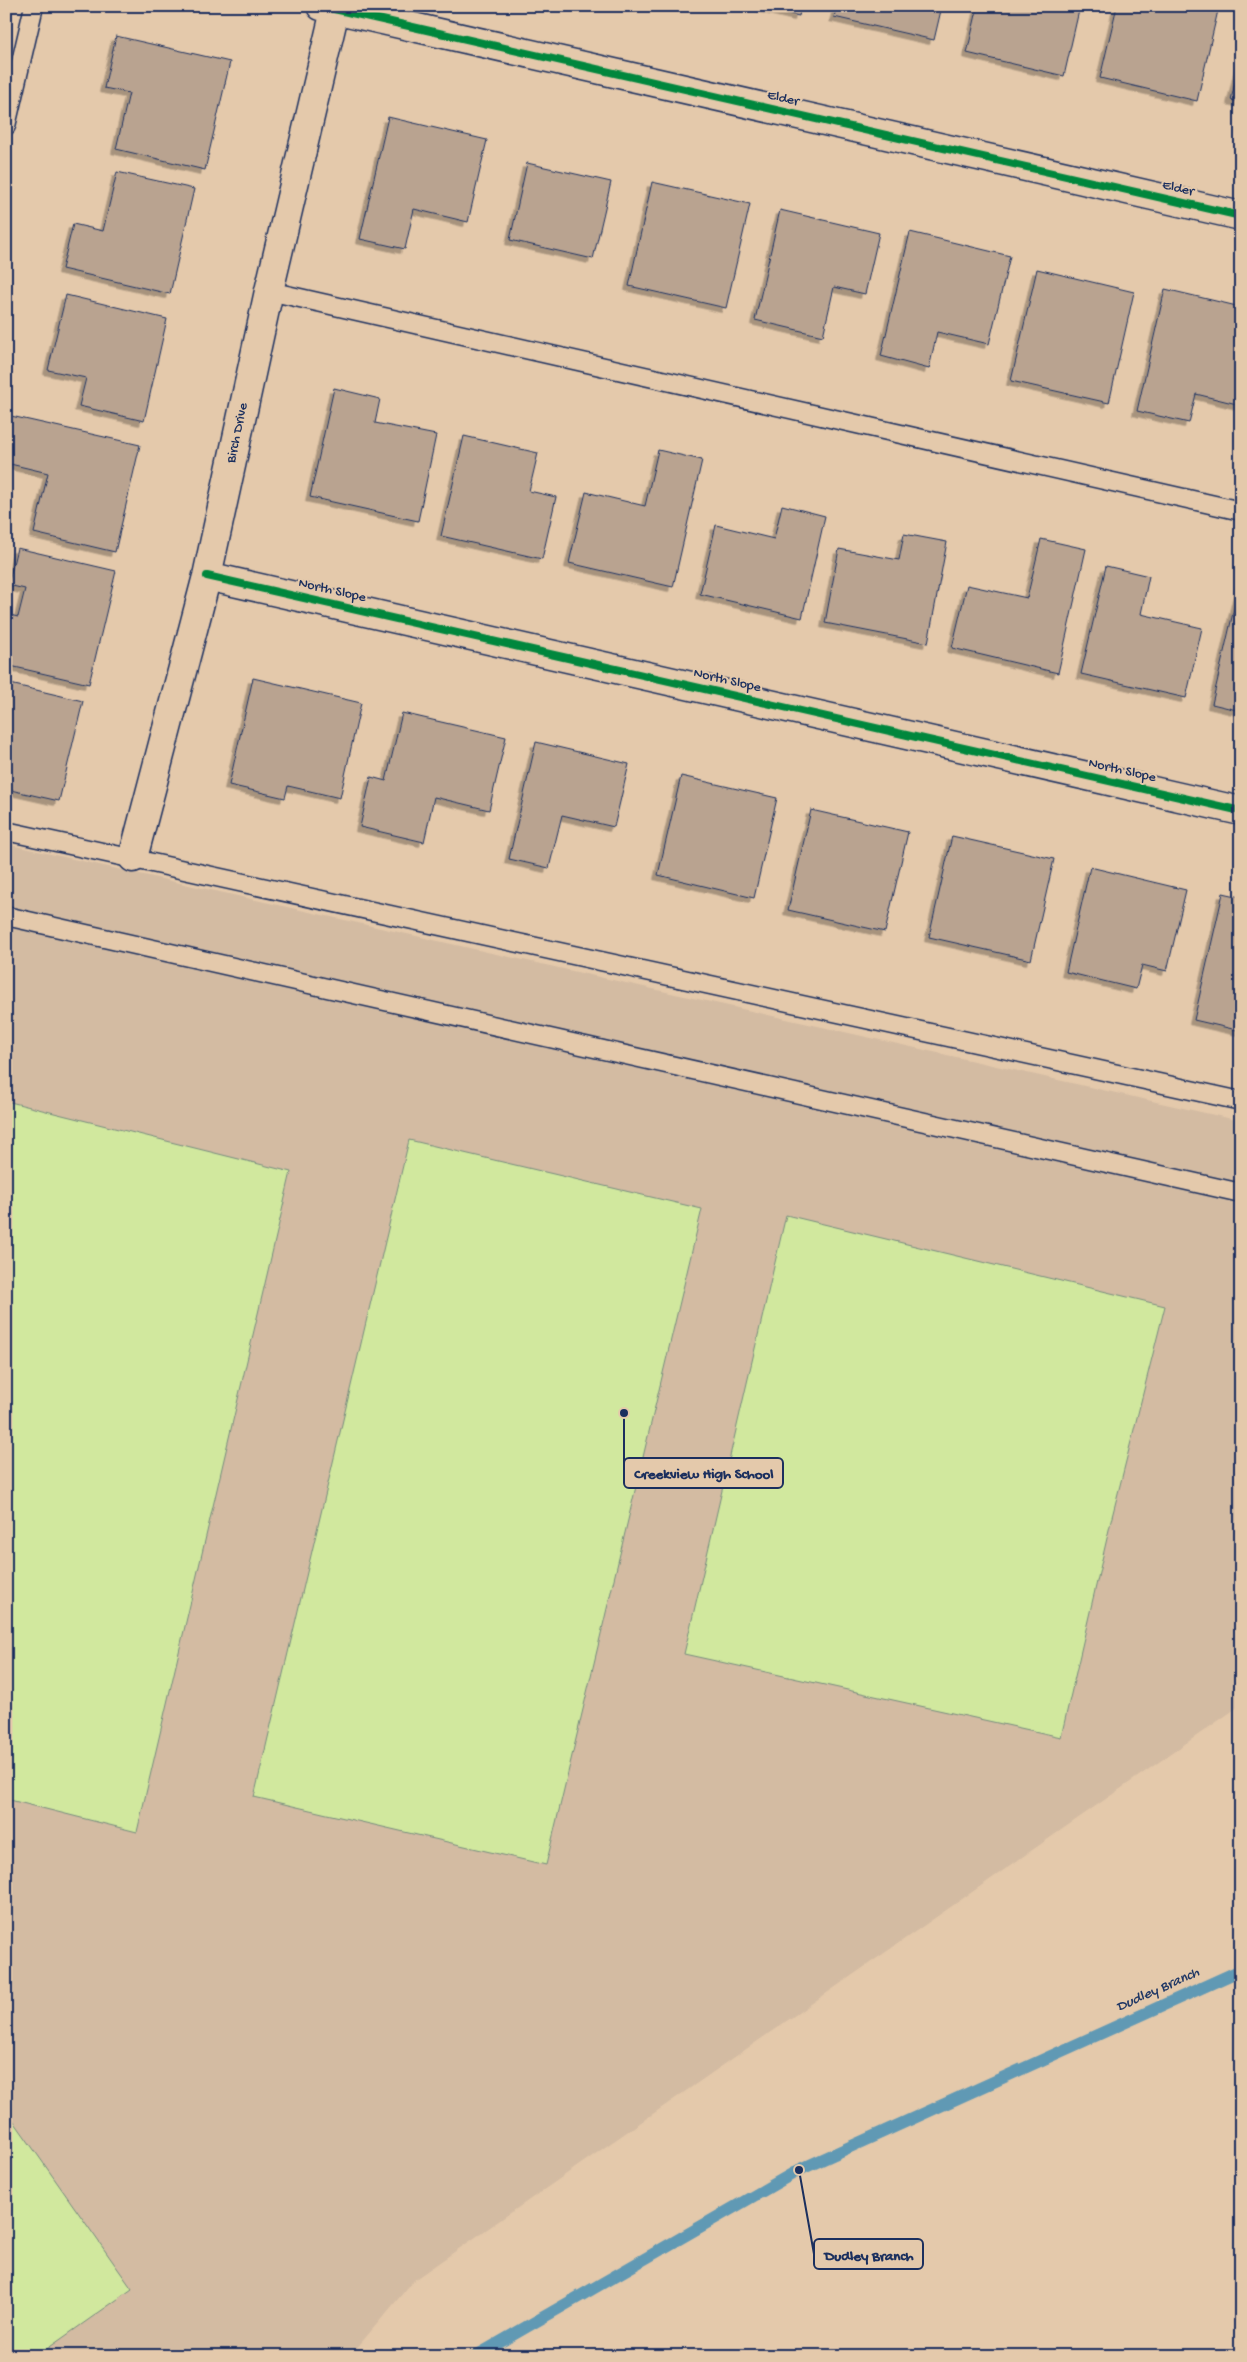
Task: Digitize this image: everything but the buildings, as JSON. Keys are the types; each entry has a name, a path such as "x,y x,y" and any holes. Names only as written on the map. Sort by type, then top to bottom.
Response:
{"street":[{"name":"Elder","path":"330,7 1241,216"},
{"name":"Birch Drive","path":"133,858 207,576 330,7"},
{"name":"North Slope","path":"207,576 1241,811"}],"lane":[{"path":"6,126 34,6"},
{"path":"269,291 1241,511"},
{"path":"6,831 1241,1101"},
{"path":"6,916 1241,1193"}],"shaded area":[{"path":"6,844 1241,1121 1241,1705 414,2280 350,2356 6,2356"}],"green space":[{"path":"6,1101 291,1172 137,1832 6,1799"},
{"path":"409,1140 702,1209 546,1865 254,1797"},
{"path":"786,1215 1165,1306 1111,1521 1061,1737 684,1654"},
{"path":"6,2110 132,2289 37,2356 6,2356"}],"waterway":[{"name":"Dudley Branch","path":"476,2356 799,2170 1241,1970"}],"cycle path":[{"path":"321,6 1241,216"},
{"path":"207,576 1241,811"}],"place":[{"name":"Creekview High School","path":"624,1413"},
{"name":"Dudley Branch","path":"799,2170"}]}
